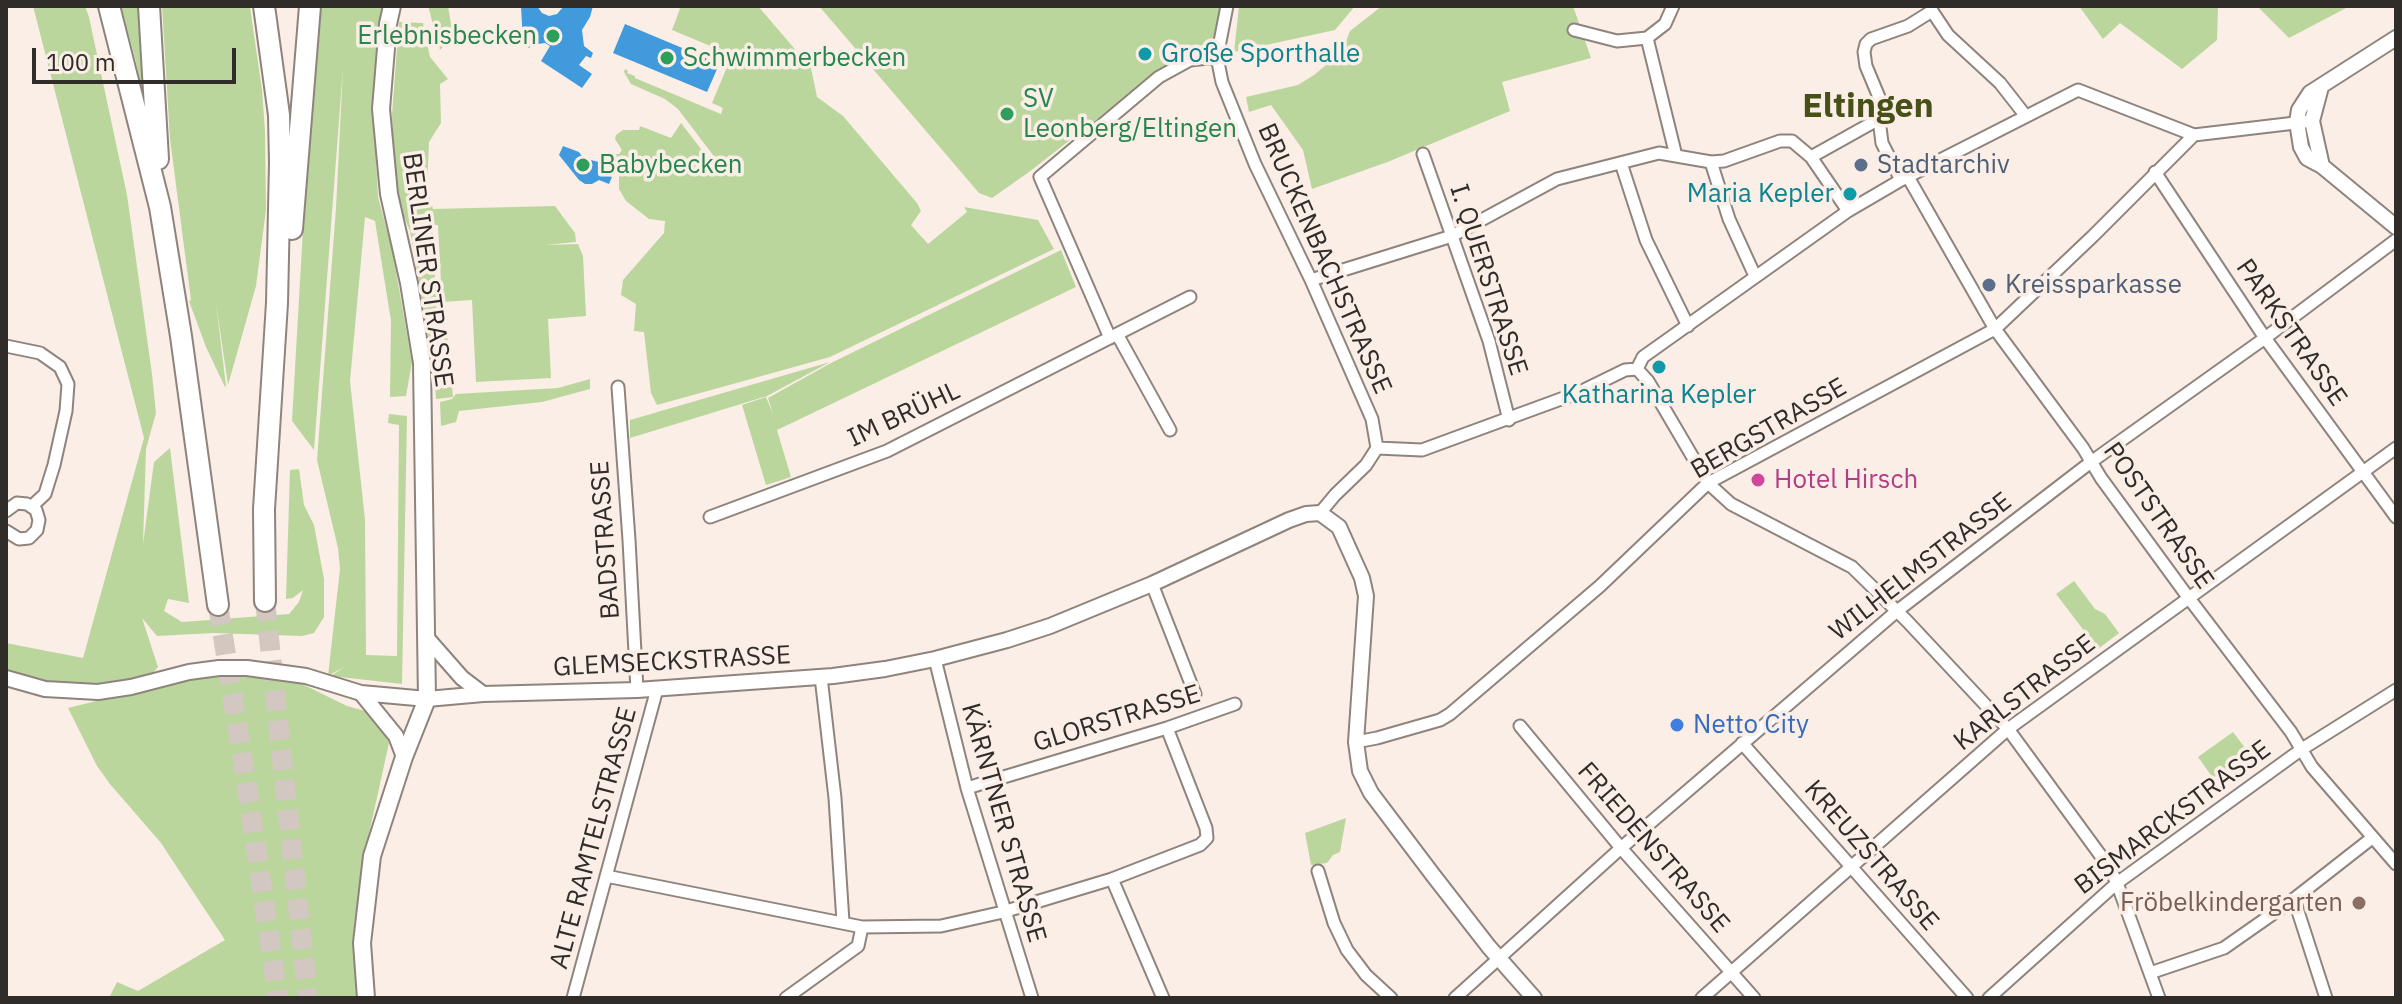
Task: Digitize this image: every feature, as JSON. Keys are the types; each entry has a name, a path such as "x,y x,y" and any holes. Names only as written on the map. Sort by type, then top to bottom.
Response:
{"highway":[{"path":"109,6 160,207 218,605"},
{"path":"149,6 160,207"},
{"path":"264,6 279,115 280,204 264,509 265,601"},
{"path":"277,303 293,225 310,6"}],"main road":[{"name":"BERLINER STRASSE","path":"366,998 362,943 372,856 404,757 427,699 422,363 409,283 389,194 381,109 392,6"}],"street":[{"name":"BRUCKENBACHSTRASSE","path":"1227,6 1217,57 1222,82 1255,164 1311,280 1372,419 1377,448"},
{"path":"1574,30 1617,41 1647,38 1665,24 1673,6"},
{"path":"1931,9 1948,35 2000,83 2025,115"},
{"name":"POSTSTRASSE","path":"1931,9 1908,26 1871,39 1866,44 1866,66 1881,102 1879,119 1882,143 1995,329 2188,597 2291,732 2312,767 2396,864"},
{"path":"1647,38 1676,156"},
{"path":"2396,38 2321,87 2305,122 2322,166 2396,227"},
{"path":"1170,430 1113,336 1040,177 1159,77 1190,60 1217,57"},
{"path":"1637,369 1643,357 1848,211 2025,115 2078,90 2194,135 2305,122"},
{"path":"1811,157 1879,119"},
{"name":"BERGSTRASSE","path":"1356,742 1440,720 1450,714 1600,586 1708,483 1995,329 2194,135"},
{"path":"1311,280 1452,236 1557,179 1659,153 1711,162 1724,161 1780,141 1792,141 1811,157 1848,211"},
{"name":"I. QUERSTRASSE","path":"1423,154 1489,341 1509,420"},
{"path":"1711,162 1729,219 1755,276"},
{"path":"1621,163 1646,240 1688,326"},
{"name":"PARKSTRASSE","path":"2155,172 2265,338 2396,517"},
{"name":"WILHELMSTRASSE","path":"1455,998 1621,848 1897,611 2091,462 2396,240"},
{"name":"IM BRÜHL","path":"710,517 887,451 1190,297"},
{"path":"6,346 40,353 60,367 68,384 66,411 54,465 45,494 32,506"},
{"path":"1534,998 1500,960 1371,793 1360,771 1356,742 1366,596 1362,578 1339,527 1320,513 1366,465 1377,448 1422,450 1509,420 1625,370 1637,369"},
{"path":"1637,369 1648,381 1708,483 1731,504 1852,567 2008,729 2109,867 2159,998"},
{"name":"BADSTRASSE","path":"618,387 637,690"},
{"name":"KARLSTRASSE","path":"1702,998 2008,729 2396,448"},
{"path":"6,511 17,503 32,506"},
{"path":"6,531 19,539 33,535 39,520 32,506"},
{"name":"GLEMSECKSTRASSE","path":"6,678 45,689 98,692 189,672 247,668 306,676 361,693 427,699 483,694 657,689 885,669 935,659 1050,626 1152,584 1289,520 1320,513"},
{"path":"1152,584 1195,694"},
{"path":"426,637 462,678 483,694"},
{"name":"KÄRNTNER STRASSE","path":"935,659 967,788 1032,998"},
{"path":"821,677 835,798 843,922"},
{"name":"ALTE RAMTELSTRASSE","path":"573,998 657,689"},
{"name":"BISMARCKSTRASSE","path":"1989,998 2117,883 2302,749 2396,690"},
{"path":"361,693 396,736 404,757"},
{"name":"GLORSTRASSE","path":"967,788 1167,728 1235,704"},
{"name":"FRIEDENSTRASSE","path":"1520,726 1621,848 1754,998"},
{"path":"606,876 862,927 941,926 1003,912 1112,879 1200,845 1207,838 1206,828 1167,728"},
{"name":"KREUZSTRASSE","path":"1742,743 1967,998"},
{"path":"2150,973 2224,948 2294,899 2372,838"},
{"path":"1318,871 1334,923 1347,950 1366,975 1391,998"},
{"path":"1112,879 1163,998"},
{"path":"2294,899 2326,998"},
{"path":"786,998 858,946 862,927"}],"green space":[{"path":"33,6 85,6 89,17 127,195 156,413 146,449 143,544 154,462 170,448 189,603 168,599 164,611 182,622 289,614 299,602 303,590 286,599 290,470 299,469 304,505 314,525 324,579 324,617 314,633 302,636 213,633 157,636 142,618 158,667 152,674 98,685 56,684 6,670 6,643 83,658 144,438"},
{"path":"121,6 141,6 147,112 135,58"},
{"path":"162,6 250,6 262,90 266,210 256,286 228,385 216,303 225,387 189,301 170,139"},
{"path":"320,6 385,6 374,79 378,197 392,249 412,362 406,396 390,397 391,321 375,221 365,217 350,381 365,520 366,655 397,656 399,425 388,423 389,414 407,416 402,684 331,676 344,667 328,676 340,569 317,460 343,68 314,450 292,421 313,55"},
{"path":"428,6 448,6 453,36 440,50"},
{"path":"681,6 758,6 811,68 817,97 843,116 917,203 921,211 911,225 928,244 967,212 964,207 1038,220 1054,249 830,357 657,405 651,393 644,332 634,331 636,304 621,295 623,280 664,233 665,221 649,219 626,201 619,189 619,175 613,159 622,150 615,139 623,130 639,130 640,126 671,138 681,123 711,162 716,159 678,109 665,99 631,84 624,72 625,69 635,78 721,114 723,108 712,103 732,55 672,30"},
{"name":"SV Leonberg/Eltingen","path":"819,6 1221,6 1214,47 1178,56 992,198 979,193"},
{"path":"1239,6 1355,6 1335,30 1234,52"},
{"path":"1382,6 1573,6 1591,58 1502,82 1510,111 1390,161 1312,189 1303,150 1271,105 1249,112 1246,97 1298,85 1314,75 1342,52 1350,31"},
{"path":"2079,6 2218,6 2217,40 2182,69 2120,23 2103,39"},
{"path":"2257,6 2350,6 2289,38"},
{"path":"399,22 423,23 430,57 448,79 440,84 441,123 429,142 427,187 433,209 555,206 575,233 576,242 545,245 578,244 583,256 586,316 548,319 551,378 476,382 472,300 442,302 438,225 432,225 438,334 447,334 453,397 436,399 433,362 410,231 394,193 392,115"},
{"path":"1061,250 1076,287 777,430 791,477 766,485 742,405 766,397 773,414 768,398 831,363"},
{"path":"830,362 767,396 630,438 630,420"},
{"path":"590,379 590,389 542,402 459,411 456,422 441,426 440,402 452,399 456,394 558,388"},
{"path":"2074,581 2095,609 2105,614 2119,633 2098,649 2056,594"},
{"path":"241,671 294,680 347,706 365,711 378,722 389,743 363,861 354,925 360,998 109,998 117,982 138,991 225,940 161,843 97,766 68,708 194,677"},
{"path":"2233,732 2249,753 2213,778 2198,757"},
{"path":"1346,818 1340,852 1327,863 1311,865 1305,833"}],"water":[{"name":"Erlebnisbecken","path":"521,6 537,6 549,16 557,14 564,6 593,6 582,30 584,46 593,53 591,58 586,56 579,65 592,74 582,88 541,61 550,46 545,43 529,48 523,43"},
{"name":"Schwimmerbecken","path":"625,24 711,60 712,57 721,60 707,92 613,53"},
{"name":"Babybecken","path":"563,146 579,152 583,158 599,162 602,173 612,177 609,184 599,180 585,184 579,180 559,155"}],"tunnel":[{"path":"265,601 308,998"},
{"path":"218,605 278,998"}],"place":[{"name":"Erlebnisbecken","path":"553,36"},
{"name":"Große Sporthalle","path":"1145,54"},
{"name":"Schwimmerbecken","path":"667,58"},
{"name":"SV Leonberg/Eltingen","path":"1007,114"},
{"name":"Babybecken","path":"583,165"},
{"name":"Stadtarchiv","path":"1861,165"},
{"name":"Maria Kepler","path":"1850,194"},
{"name":"Kreissparkasse","path":"1989,285"},
{"name":"Katharina Kepler","path":"1659,367"},
{"name":"Hotel Hirsch","path":"1758,480"},
{"name":"Netto City","path":"1677,725"},
{"name":"Fröbelkindergarten","path":"2359,903"}],"district":[{"name":"Eltingen","path":"1868,107"}]}
